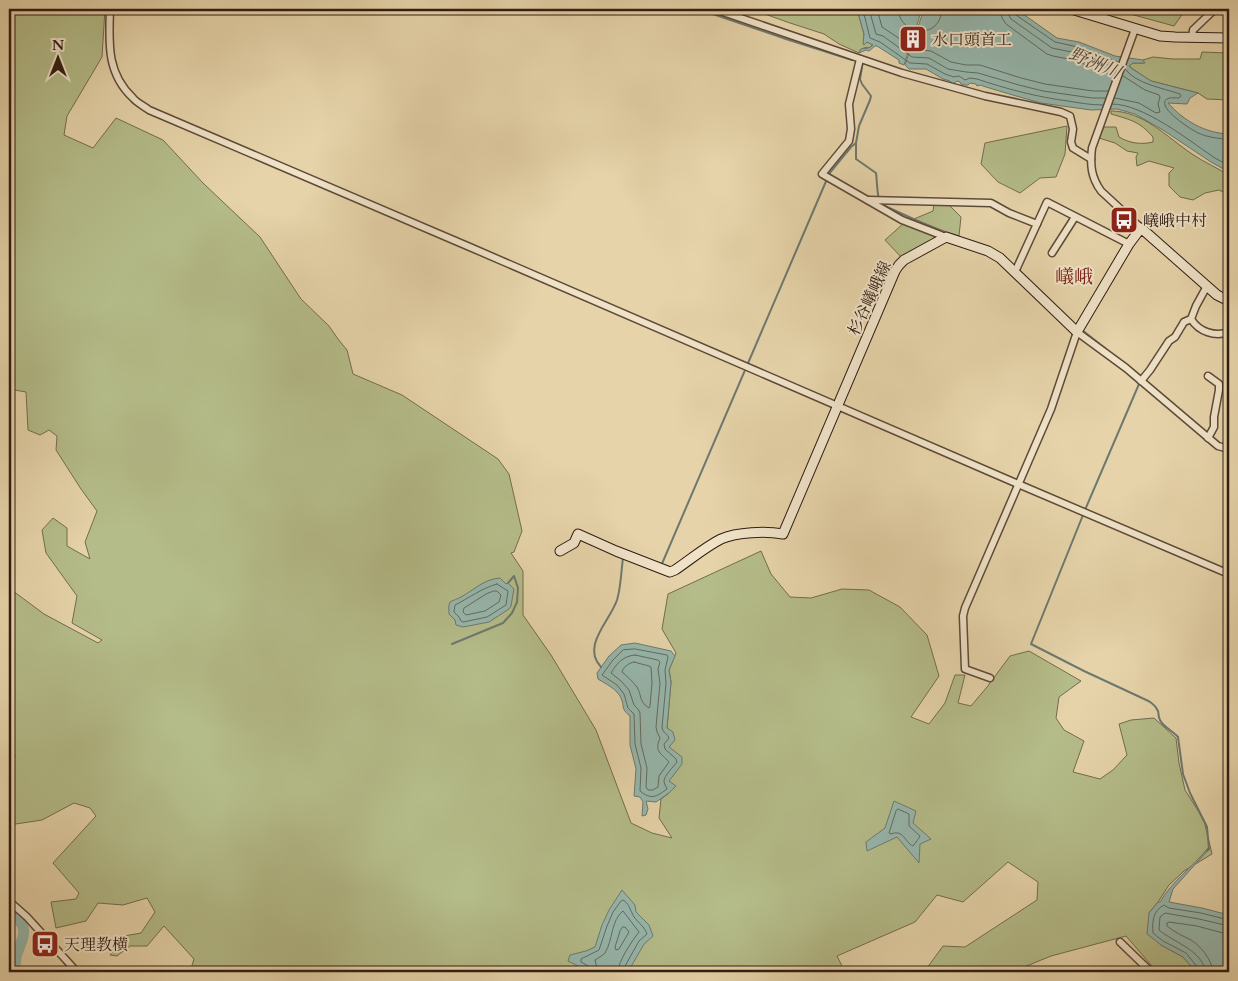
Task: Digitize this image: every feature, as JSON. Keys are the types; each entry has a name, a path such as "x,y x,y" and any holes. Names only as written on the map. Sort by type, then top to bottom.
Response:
{"main road":[{"path":"1071,9 1160,36 1229,38"},
{"path":"946,237 988,251 1000,258 1077,332 1129,244 1141,228 1207,286 1229,301"},
{"name":"杉谷嶬峨線","path":"560,551 574,543 578,534 670,572 722,539 763,532 783,534 899,265 904,260 946,237"}],"street":[{"path":"110,9 109,46 115,71 134,100 149,110 1229,574"},
{"path":"714,9 902,74 985,96 1060,112 1070,116 1073,129 1071,142 1073,148 1091,159"},
{"path":"1192,38 1193,30 1215,9"},
{"path":"1135,29 1092,148 1090,164 1096,184 1110,200 1141,228"},
{"path":"860,59 849,104 851,129 849,141 822,174 902,220 946,237"},
{"path":"867,200 991,203 1009,213 1037,224"},
{"path":"1015,272 1047,202 1129,244"},
{"path":"1052,253 1075,217"},
{"path":"1141,381 1169,341 1175,337 1184,322 1191,319 1207,286"},
{"path":"1191,319 1194,324 1209,333 1217,335 1229,332"},
{"path":"990,678 965,668 963,616 965,608 1051,409 1077,332 1126,368 1218,446 1229,449"},
{"path":"1208,376 1219,384 1219,390 1214,427 1208,438"},
{"path":"9,901 27,917 77,972"},
{"path":"1120,942 1151,972"}],"green space":[{"path":"9,9 105,9 102,57 67,116 64,135 93,148 116,118 163,140 203,183 260,237 301,299 329,326 347,350 353,374 402,395 498,459 509,474 522,531 514,552 511,553 523,571 523,615 551,655 596,730 631,823 652,833 672,838 659,818 661,799 669,793 667,728 671,682 669,670 676,653 662,629 668,594 761,551 771,574 790,597 811,598 842,589 869,590 900,607 927,635 939,676 911,717 929,724 945,703 955,675 965,675 958,703 971,706 1010,656 1029,651 1081,681 1059,697 1056,718 1064,730 1084,741 1073,772 1100,779 1113,770 1127,755 1119,724 1131,720 1154,718 1176,738 1185,790 1204,820 1212,854 1184,871 1169,885 1149,913 1161,945 1183,957 1196,972 1157,972 1126,936 1051,956 1012,972 924,972 943,946 965,947 1037,900 1038,882 1008,862 963,902 937,895 915,922 837,956 845,972 190,972 194,959 164,926 147,946 130,946 117,956 110,955 124,936 141,933 155,912 147,898 123,905 98,903 86,921 56,928 51,902 76,899 79,893 53,863 96,816 90,808 74,803 42,820 9,825 9,793 15,755 9,752 9,588 44,614 98,643 102,640 72,623 77,596 46,553 42,530 53,518 67,528 67,546 90,559 85,542 97,511 56,450 57,436 49,430 40,435 28,430 26,392 9,389 9,343 13,335 9,332"},
{"path":"751,9 857,9 864,34 864,44 866,42 873,44 869,48 861,49 859,53 839,44 824,34"},
{"path":"1112,9 1186,9 1174,26"},
{"path":"1202,52 1229,53 1229,100 1207,99 1198,93 1151,81 1129,65 1144,63 1143,60 1153,57 1200,59"},
{"path":"1111,111 1134,115 1144,120 1201,160 1229,175 1229,195 1219,190 1205,193 1193,200 1180,197 1169,186 1169,173 1174,168 1149,161 1137,166 1136,157 1138,153 1127,151 1115,143 1099,138 1104,127 1116,127 1119,137 1127,141 1135,143 1153,142 1153,137 1139,124 1111,114"},
{"path":"1067,126 1065,154 1056,177 1040,178 1020,193 998,182 981,164 985,143"},
{"path":"934,204 949,205 961,217 959,236 914,219 933,211"},
{"path":"904,223 938,238 902,258 885,240"}],"water":[{"path":"857,9 911,9 921,12 904,65 877,46 869,51 866,50 859,53 861,49 869,48 873,45 867,42 863,44 864,34"},
{"name":"野洲川","path":"924,9 1016,9 1057,38 1079,42 1115,56 1143,60 1145,63 1133,63 1129,66 1151,81 1198,93 1190,98 1187,104 1168,103 1196,125 1212,131 1229,134 1229,172 1135,114 1117,109 1091,110 1041,103 980,85 977,86 976,84 970,83 965,85 957,81 953,84 926,69 909,69 905,65"},
{"path":"500,578 514,589 509,609 489,622 463,627 456,625 455,620 449,614 450,602 484,583"},
{"path":"635,643 671,651 675,656 669,670 671,682 667,728 673,732 675,740 669,747 682,757 682,764 669,781 676,786 656,802 646,801 648,809 646,815 642,816 643,802 640,797 634,796 636,769 630,745 630,716 624,709 617,692 598,679 597,673 609,656 621,645"},
{"path":"894,801 916,811 913,823 931,839 920,844 919,863 897,837 867,851 866,842 885,828"},
{"path":"1208,848 1173,889 1169,902 1229,915 1229,972 1196,972 1183,957 1161,945 1147,934 1149,913"},
{"path":"622,890 635,905 636,912 649,925 653,936 644,944 628,972 588,972 568,961 570,955 595,947 609,910"}],"waterway":[{"path":"698,9 786,39 852,60 854,59"},
{"path":"828,175 856,143 859,126 870,100 871,96 860,79 863,61"},
{"path":"856,143 856,159 876,173 879,199"},
{"path":"661,566 827,179"},
{"path":"885,206 942,232"},
{"path":"1082,330 1106,349"},
{"path":"1085,510 1139,384 1138,381"},
{"path":"1083,515 1031,644 1147,700 1155,706 1161,722 1178,737 1183,774 1207,827 1209,849 1207,851"},
{"path":"601,667 594,651 595,642 617,600 623,558"},
{"path":"452,644 503,623 512,613 517,602 518,588 514,576 508,583"},
{"path":"9,912 23,926 24,933 15,963 16,972"},
{"path":"46,972 49,969 52,972"},
{"path":"64,972 67,970 68,972"}],"place":[{"name":"水口頭首工","path":"913,39"},
{"name":"嶬峨中村","path":"1124,220"},
{"name":"天理教横","path":"45,944"}],"district":[{"name":"嶬峨","path":"1074,276"}]}
